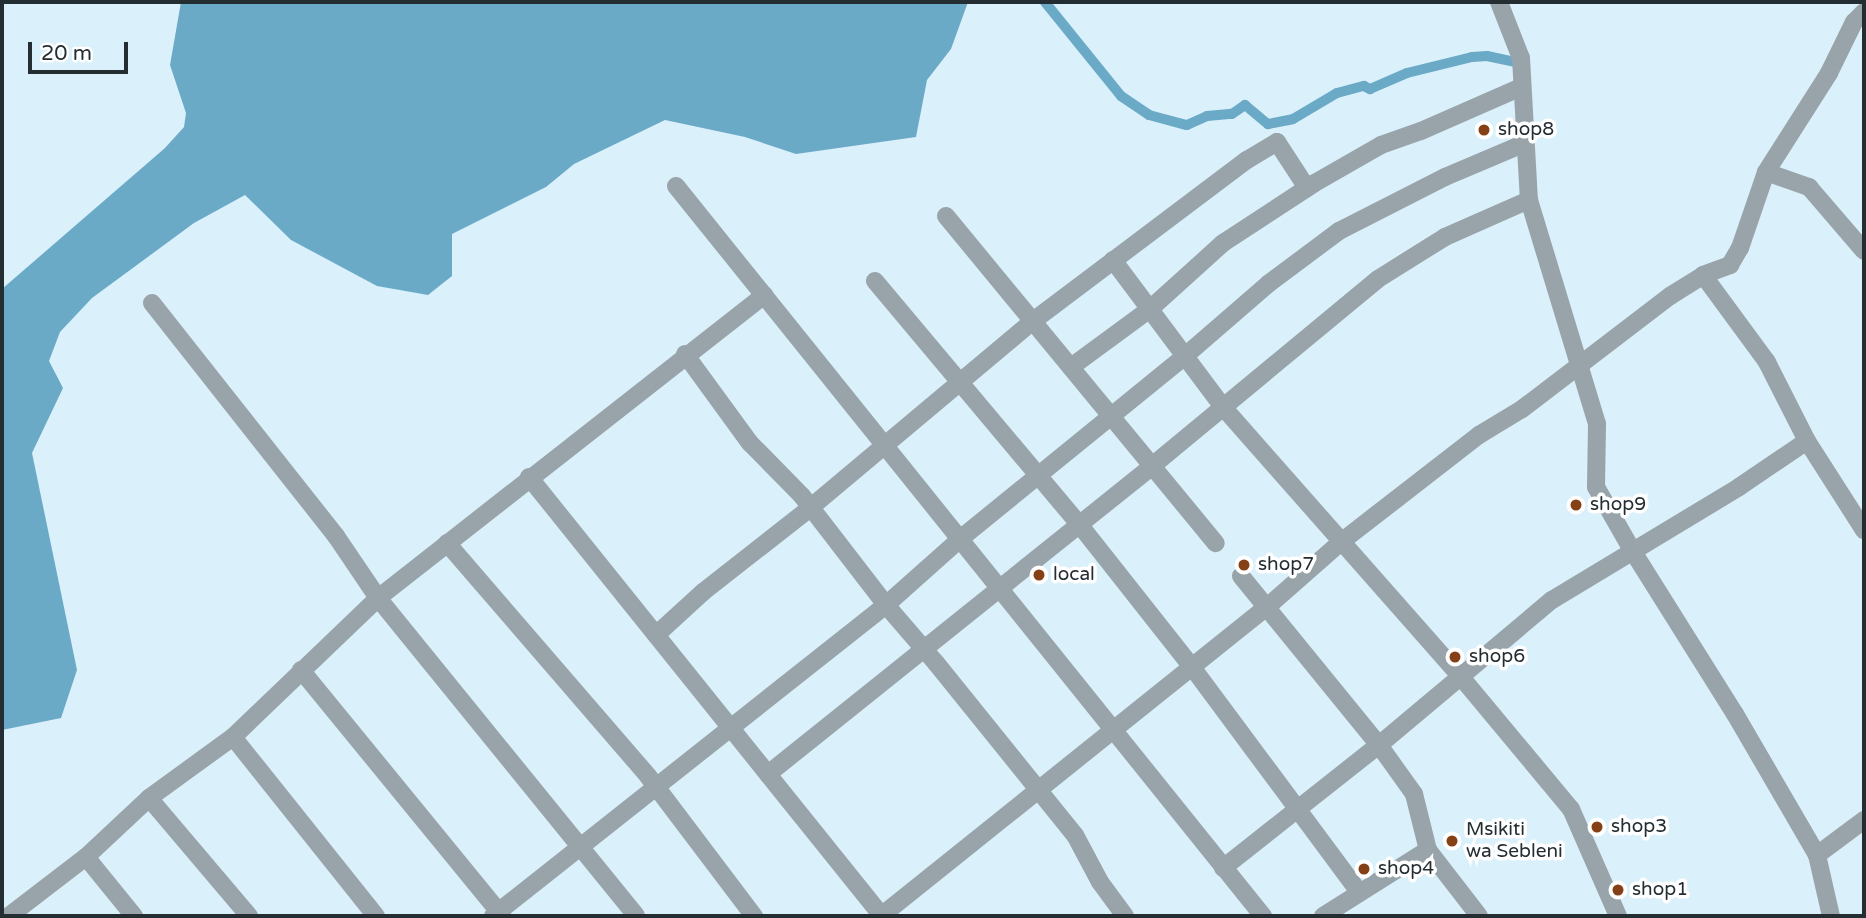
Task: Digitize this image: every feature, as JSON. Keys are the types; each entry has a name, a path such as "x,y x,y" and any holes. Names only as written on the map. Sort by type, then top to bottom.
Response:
{"street":[{"path":"1499,2 1521,58 1528,200 1597,424 1596,486 1817,855 1831,916"},
{"path":"529,477 882,916 1267,607 1341,542 1479,435 1522,409 1670,296 1703,275 1730,265 1740,248 1766,172 1861,21"},
{"path":"1071,368 1150,309 1223,243 1307,188 1381,145 1421,131 1521,87"},
{"path":"656,635 703,592 810,508 1033,321 1247,160 1277,142 1307,188"},
{"path":"301,670 498,915 729,726 886,605 960,539 1185,356 1268,284 1339,231 1445,177 1525,142"},
{"path":"1766,172 1809,187 1864,251"},
{"path":"676,186 1263,916"},
{"path":"768,774 1152,466 1378,279 1445,237 1528,200"},
{"path":"946,216 1216,543"},
{"path":"1113,260 1223,407 1461,677 1571,808 1618,916"},
{"path":"1703,275 1719,301 1767,362 1807,441 1864,530"},
{"path":"875,281 1079,524 1192,667 1359,892"},
{"path":"9,916 86,857 149,798 233,737 378,598 685,354 764,295"},
{"path":"152,303 336,536 378,598 636,916"},
{"path":"685,354 750,443 810,508 886,605 1076,835 1100,882 1125,916"},
{"path":"1223,868 1379,745 1552,600 1728,494 1807,441"},
{"path":"447,543 654,786 754,916"},
{"path":"1241,576 1379,745 1414,794 1428,850 1479,916"},
{"path":"233,737 376,916"},
{"path":"149,798 249,916"},
{"path":"1817,855 1864,820"},
{"path":"1323,916 1428,850"},
{"path":"86,857 134,916"}],"water":[{"path":"181,2 968,2 951,49 927,80 916,137 796,154 745,137 665,120 574,164 546,187 452,234 452,276 428,295 377,286 291,240 245,195 194,223 92,298 60,332 49,361 63,388 32,453 77,670 61,718 2,730 2,289 165,148 184,127 186,113 170,65"}],"waterway":[{"path":"1045,2 1121,96 1149,115 1187,125 1207,116 1232,114 1245,105 1268,124 1293,119 1337,93 1364,86 1370,89 1407,73 1472,57 1487,56 1519,63"}],"place":[{"name":"shop8","path":"1484,130"},
{"name":"shop9","path":"1576,505"},
{"name":"shop7","path":"1244,565"},
{"name":"local","path":"1039,575"},
{"name":"shop6","path":"1455,657"},
{"name":"shop3","path":"1597,827"},
{"name":"Msikiti wa Sebleni","path":"1452,841"},
{"name":"shop4","path":"1364,869"},
{"name":"shop1","path":"1618,890"}]}
